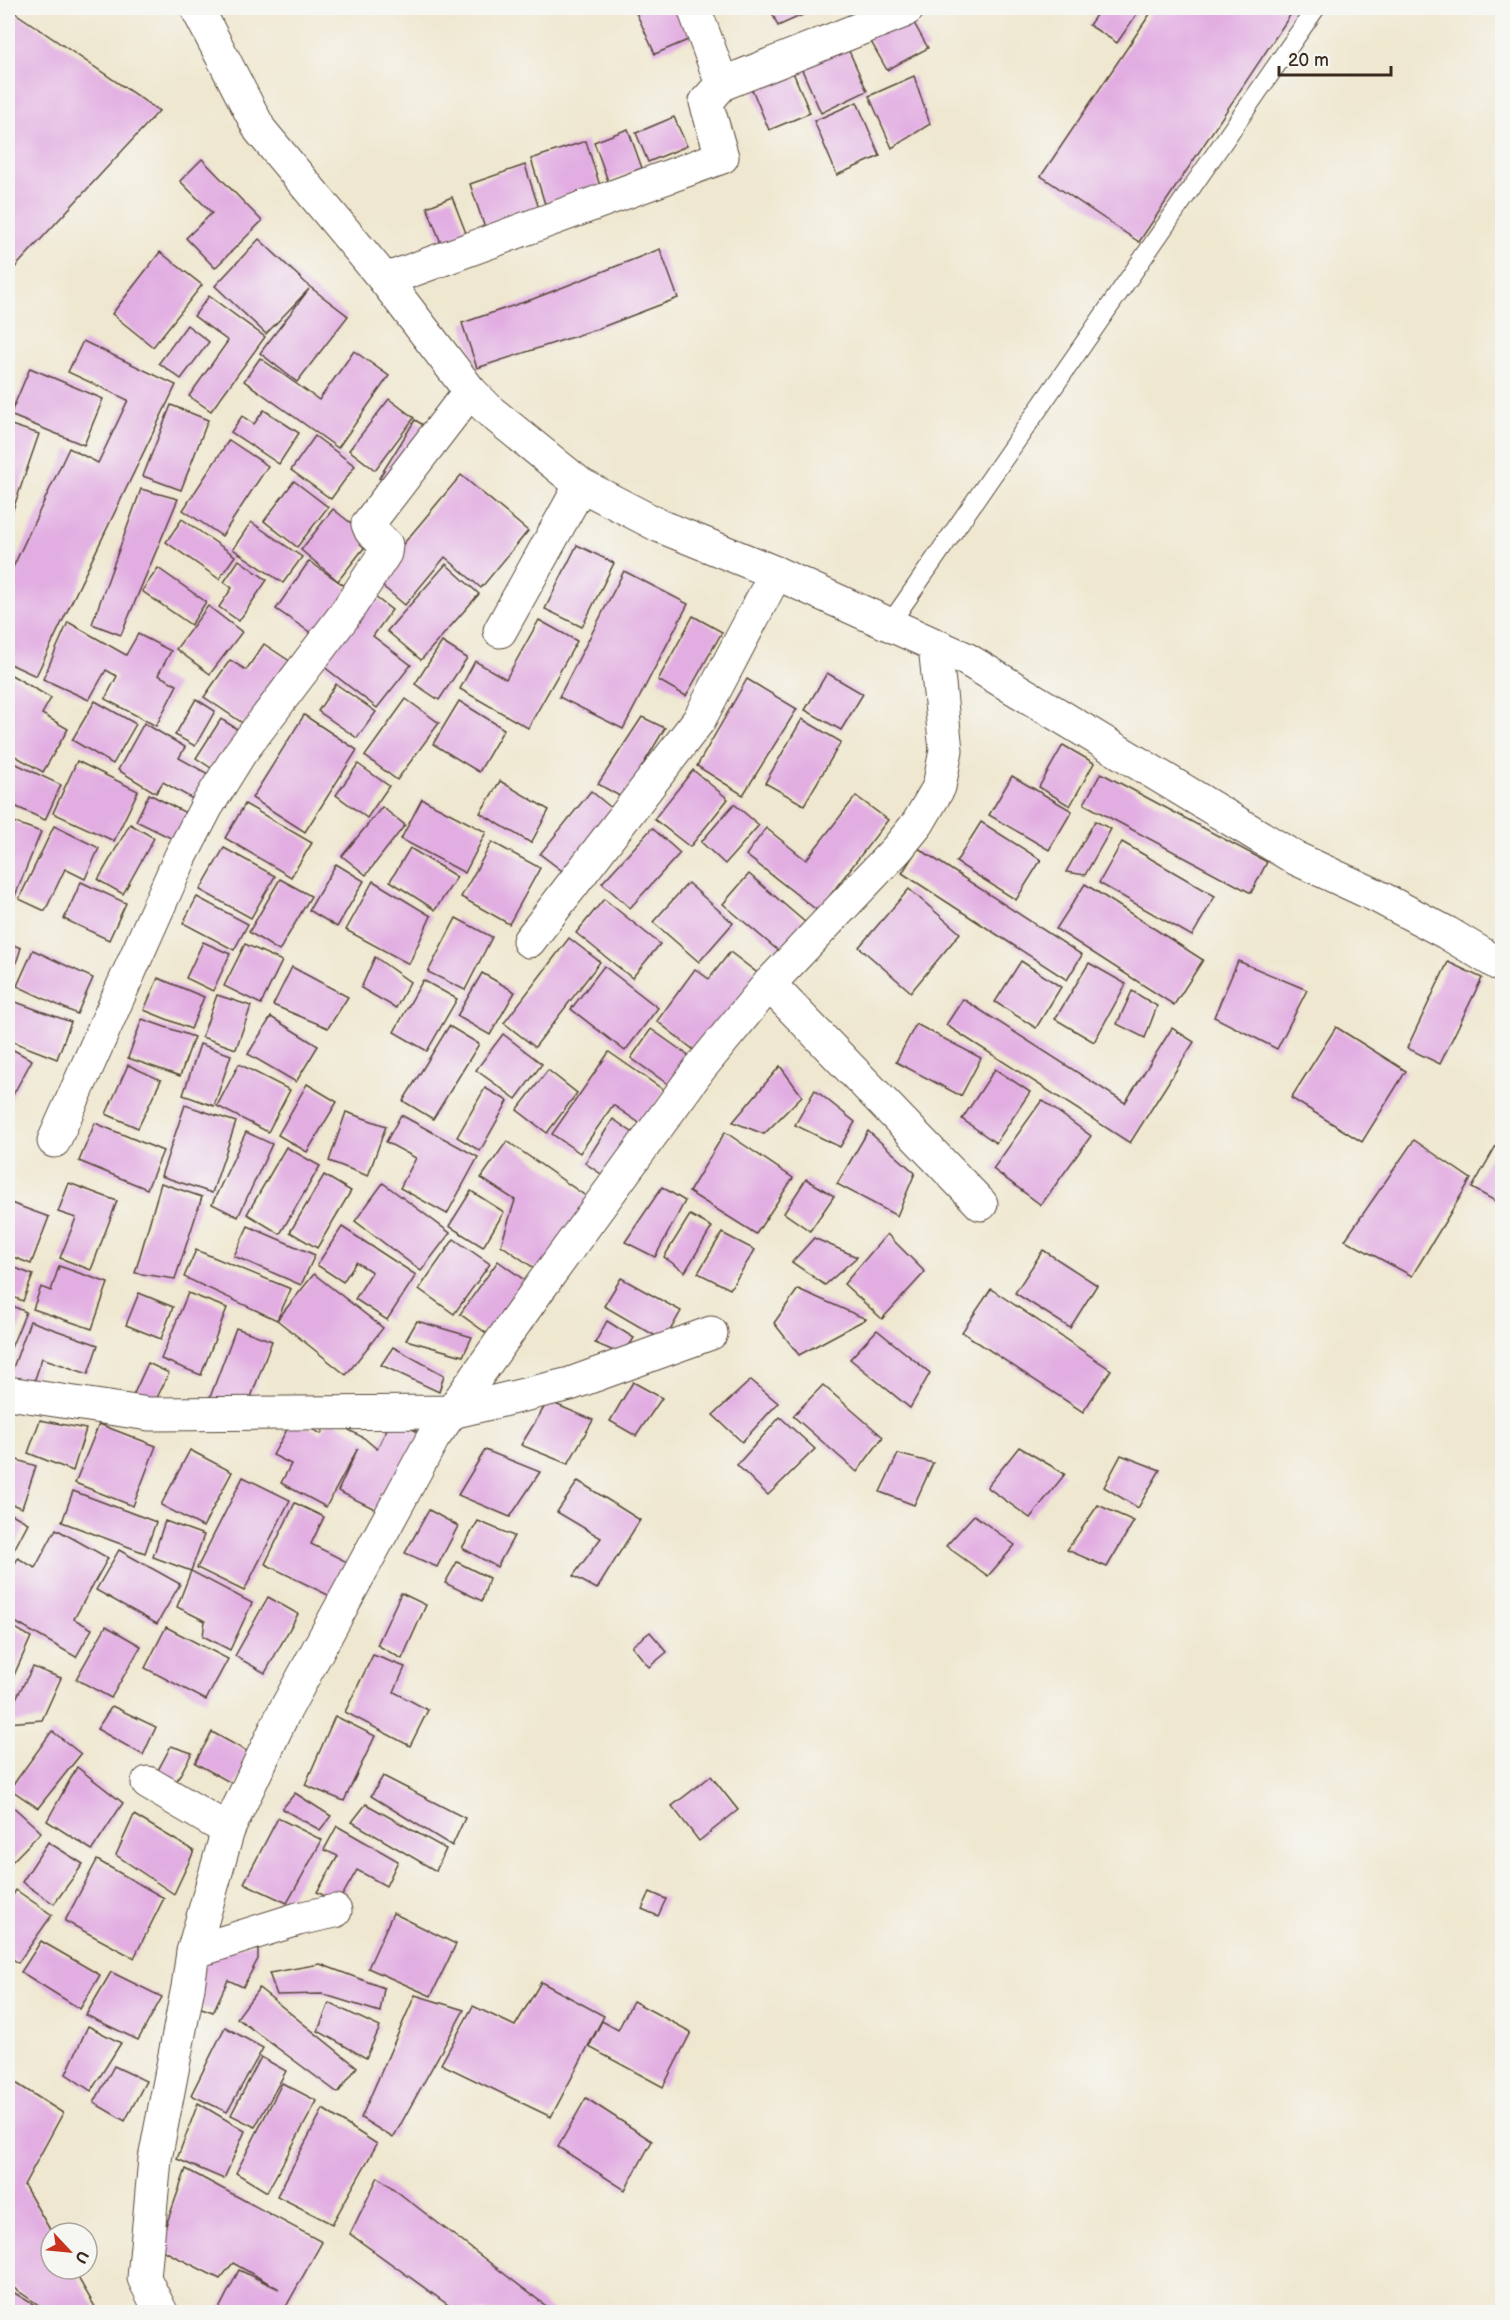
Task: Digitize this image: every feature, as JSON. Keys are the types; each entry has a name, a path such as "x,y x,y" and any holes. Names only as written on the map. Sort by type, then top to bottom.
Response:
{"street":[{"path":"197,8 260,130 385,280 470,391 491,412 581,485 660,526 776,573 966,659 1295,858 1375,895 1448,933 1503,966"},
{"path":"694,8 722,84"},
{"path":"385,280 722,158 706,102 722,84 844,20 908,8"},
{"path":"54,1141 182,856 207,806 240,753 343,617 385,553 386,545 371,531 368,524 470,391"},
{"path":"500,631 581,485"},
{"path":"529,941 699,720 776,573"},
{"path":"161,2313 144,2278 155,2159 193,1952 228,1830 282,1716 428,1449 452,1412 700,1068 769,984 897,849 918,823 939,787 946,750 935,646"},
{"path":"769,984 981,1204"},
{"path":"8,1393 149,1414 452,1412 570,1384 711,1333"},
{"path":"148,1783 228,1830"},
{"path":"193,1952 298,1919 335,1911"}],"lane":[{"path":"889,625 1316,8"}],"building":[{"path":"8,8 159,111 8,275"},
{"path":"634,8 683,8 695,37 655,54"},
{"path":"770,8 818,8 778,26"},
{"path":"1101,8 1141,8 1117,43 1089,25"},
{"path":"1154,8 1295,8 1139,242 1041,176"},
{"path":"910,16 928,48 887,70 869,38"},
{"path":"845,42 867,91 821,113 799,63"},
{"path":"790,65 810,113 769,130 749,82"},
{"path":"914,76 930,124 892,148 869,96"},
{"path":"857,102 880,156 837,175 814,121"},
{"path":"674,117 687,146 648,162 636,133"},
{"path":"628,129 642,168 608,181 594,142"},
{"path":"586,141 600,186 545,204 531,159"},
{"path":"202,159 262,221 215,268 186,238 212,213 180,181"},
{"path":"525,165 542,218 488,237 470,184"},
{"path":"452,197 471,246 446,256 427,207"},
{"path":"259,239 310,287 348,316 297,382 260,353 309,289 266,334 215,286"},
{"path":"660,249 678,298 597,329 477,368 462,323 533,299"},
{"path":"160,252 202,285 153,347 112,314"},
{"path":"209,296 265,337 211,411 189,396 228,341 194,316"},
{"path":"187,325 209,342 181,379 159,363"},
{"path":"83,341 176,385 36,676 8,663 8,578 69,448 98,463 128,400 68,372"},
{"path":"354,351 389,376 338,448 244,381 260,358 319,400"},
{"path":"30,368 103,399 84,445 10,415"},
{"path":"389,399 414,418 375,470 349,450"},
{"path":"171,405 208,420 181,490 143,476"},
{"path":"264,410 299,433 279,464 231,432 242,416 254,424"},
{"path":"415,420 425,426 390,485 379,478"},
{"path":"8,424 39,434 8,524"},
{"path":"315,436 355,466 331,499 291,470"},
{"path":"229,440 268,466 222,536 183,510"},
{"path":"461,475 528,531 481,588 445,557 405,605 374,579"},
{"path":"294,481 328,507 297,547 264,521"},
{"path":"141,489 178,499 121,635 92,624"},
{"path":"333,509 371,539 338,581 301,550"},
{"path":"182,519 235,556 219,579 166,542"},
{"path":"251,522 302,557 283,583 233,549"},
{"path":"577,545 614,563 582,627 545,609"},
{"path":"239,560 267,580 239,621 219,607 232,588 224,582"},
{"path":"309,561 349,589 317,637 276,609"},
{"path":"446,564 479,594 421,660 387,631"},
{"path":"158,568 206,602 191,625 142,591"},
{"path":"624,571 688,604 623,729 559,697"},
{"path":"371,594 392,610 373,636 411,665 377,708 318,662"},
{"path":"208,606 242,632 210,674 176,649"},
{"path":"693,616 722,632 686,696 658,680"},
{"path":"539,620 577,641 528,728 460,689 475,661 506,679"},
{"path":"68,622 126,655 138,634 171,651 158,675 177,685 156,726 105,699 117,676 106,670 89,700 43,679"},
{"path":"442,642 467,658 439,700 415,684"},
{"path":"264,644 297,666 253,730 204,697 230,660 246,670"},
{"path":"8,673 51,698 42,714 68,729 43,772 8,752"},
{"path":"827,673 863,694 841,730 805,710"},
{"path":"747,679 797,709 743,795 697,766"},
{"path":"336,684 376,712 357,738 318,711"},
{"path":"196,699 215,711 195,746 175,735"},
{"path":"406,699 439,723 397,780 365,756"},
{"path":"95,701 136,724 113,764 72,740"},
{"path":"459,701 504,729 479,772 433,744"},
{"path":"304,715 357,750 305,832 252,798"},
{"path":"642,717 665,728 623,798 598,784"},
{"path":"221,719 245,734 220,774 196,758"},
{"path":"802,719 841,742 804,805 765,783"},
{"path":"144,723 185,747 179,758 219,780 205,806 163,782 156,793 118,770"},
{"path":"1063,745 1094,763 1070,806 1039,787"},
{"path":"8,760 61,785 45,820 8,803"},
{"path":"77,761 138,791 114,841 53,813"},
{"path":"358,764 389,786 367,818 336,795"},
{"path":"693,770 728,799 690,847 654,819"},
{"path":"1101,773 1267,862 1251,893 1084,804"},
{"path":"1012,776 1072,811 1049,850 989,815"},
{"path":"500,781 549,810 531,843 480,813"},
{"path":"591,791 614,810 565,873 540,854"},
{"path":"149,794 194,817 181,843 136,821"},
{"path":"856,796 888,820 818,911 746,855 766,828 806,860"},
{"path":"422,799 486,832 465,873 401,839"},
{"path":"245,804 312,843 291,877 225,838"},
{"path":"734,804 759,825 725,864 701,842"},
{"path":"382,807 405,825 366,875 342,856"},
{"path":"8,820 41,832 8,913"},
{"path":"1095,821 1111,829 1085,875 1066,872"},
{"path":"981,822 1041,860 1016,900 956,862"},
{"path":"130,824 154,838 123,894 98,880"},
{"path":"54,826 99,848 85,879 65,869 45,911 19,899"},
{"path":"652,828 680,853 630,908 602,883"},
{"path":"492,842 540,868 509,924 461,897"},
{"path":"1122,842 1215,896 1192,936 1099,883"},
{"path":"224,848 275,876 251,918 200,890"},
{"path":"410,848 457,877 435,910 390,881"},
{"path":"918,848 1082,955 1067,980 902,873"},
{"path":"336,864 364,881 337,927 309,910"},
{"path":"749,874 806,923 781,953 723,904"},
{"path":"280,879 311,896 279,951 249,932"},
{"path":"373,881 431,916 409,964 346,930"},
{"path":"81,882 126,903 109,940 64,919"},
{"path":"688,883 733,923 699,962 653,922"},
{"path":"1085,884 1203,960 1174,1005 1056,929"},
{"path":"909,889 960,933 911,992 859,947"},
{"path":"197,897 248,924 234,950 183,923"},
{"path":"604,899 660,944 632,978 576,933"},
{"path":"456,918 492,937 465,990 428,972"},
{"path":"569,938 600,962 535,1047 504,1023"},
{"path":"203,942 230,954 213,991 186,978"},
{"path":"8,943 21,948 8,988"},
{"path":"245,944 282,961 261,1004 224,986"},
{"path":"33,950 93,978 77,1014 17,986"},
{"path":"730,952 760,975 699,1054 657,1021 695,969 709,979"},
{"path":"375,957 410,982 396,1008 361,988"},
{"path":"1021,961 1061,987 1036,1028 995,1002"},
{"path":"1238,961 1307,990 1277,1049 1214,1017"},
{"path":"1448,962 1482,978 1440,1064 1407,1048"},
{"path":"1089,963 1126,984 1094,1042 1055,1019"},
{"path":"604,966 658,1008 625,1051 571,1009"},
{"path":"292,967 348,997 328,1028 273,1005"},
{"path":"482,973 515,992 490,1035 457,1016"},
{"path":"158,978 204,997 191,1029 144,1010"},
{"path":"423,980 457,999 427,1051 394,1032"},
{"path":"1132,991 1157,1006 1145,1038 1117,1024"},
{"path":"217,995 251,1006 236,1049 202,1037"},
{"path":"963,999 1125,1103 1172,1028 1194,1042 1130,1143 946,1025"},
{"path":"13,1001 71,1022 57,1059 8,1040 8,1015"},
{"path":"271,1017 318,1046 296,1082 248,1054"},
{"path":"142,1019 194,1037 180,1076 128,1058"},
{"path":"916,1024 981,1058 961,1096 896,1062"},
{"path":"449,1026 479,1044 433,1119 403,1101"},
{"path":"1336,1027 1406,1071 1362,1142 1291,1098"},
{"path":"651,1029 692,1058 672,1087 631,1058"},
{"path":"503,1034 542,1064 516,1099 476,1070"},
{"path":"200,1044 231,1055 214,1106 183,1095"},
{"path":"8,1047 32,1060 8,1104"},
{"path":"609,1052 665,1091 641,1124 613,1105 580,1153 552,1134"},
{"path":"239,1064 290,1090 268,1132 217,1106"},
{"path":"128,1065 161,1080 138,1128 106,1114"},
{"path":"780,1066 802,1096 764,1134 733,1122"},
{"path":"995,1069 1030,1092 996,1143 962,1119"},
{"path":"548,1070 577,1093 547,1133 517,1110"},
{"path":"307,1084 337,1102 307,1152 278,1135"},
{"path":"485,1088 508,1101 480,1151 457,1137"},
{"path":"815,1090 855,1122 840,1147 795,1125"},
{"path":"1042,1100 1091,1136 1041,1205 993,1169"},
{"path":"185,1105 236,1122 212,1193 161,1176"},
{"path":"346,1112 386,1126 368,1176 329,1161"},
{"path":"401,1115 478,1157 447,1214 400,1188 416,1158 386,1142"},
{"path":"613,1119 636,1135 607,1178 585,1163"},
{"path":"95,1123 163,1151 147,1189 79,1161"},
{"path":"868,1131 915,1173 897,1216 837,1184"},
{"path":"246,1132 272,1144 238,1217 212,1204"},
{"path":"725,1132 793,1178 756,1234 689,1192"},
{"path":"1502,1137 1502,1205 1472,1188"},
{"path":"1414,1140 1471,1179 1412,1276 1345,1240"},
{"path":"507,1141 597,1204 547,1277 501,1245 515,1200 481,1178"},
{"path":"286,1147 320,1166 280,1234 247,1214"},
{"path":"324,1175 351,1191 317,1248 290,1232"},
{"path":"806,1179 834,1196 810,1231 784,1213"},
{"path":"69,1183 117,1201 91,1270 60,1258 76,1218 58,1212"},
{"path":"161,1183 202,1197 175,1279 135,1273"},
{"path":"383,1183 450,1233 421,1271 355,1221"},
{"path":"662,1187 685,1201 655,1257 625,1242"},
{"path":"471,1191 504,1212 483,1247 449,1226"},
{"path":"8,1202 49,1217 31,1264 8,1255"},
{"path":"690,1215 712,1227 685,1272 664,1257"},
{"path":"248,1226 315,1255 301,1285 234,1256"},
{"path":"342,1227 416,1275 387,1320 355,1299 372,1272 356,1262 343,1282 317,1265"},
{"path":"722,1233 755,1250 730,1289 698,1273"},
{"path":"887,1234 925,1272 882,1319 844,1284"},
{"path":"814,1238 857,1257 825,1285 792,1262"},
{"path":"454,1239 490,1264 454,1314 419,1289"},
{"path":"196,1250 291,1289 277,1320 184,1277"},
{"path":"1043,1250 1097,1285 1070,1328 1015,1293"},
{"path":"498,1261 527,1282 489,1335 460,1314"},
{"path":"8,1265 33,1275 23,1301 8,1295"},
{"path":"59,1266 108,1283 92,1329 33,1309 41,1287 51,1291"},
{"path":"314,1274 383,1328 346,1375 277,1320"},
{"path":"621,1278 681,1311 664,1341 604,1306"},
{"path":"798,1289 866,1319 799,1355 774,1323"},
{"path":"991,1289 1111,1370 1083,1412 962,1332"},
{"path":"139,1293 173,1307 161,1339 126,1325"},
{"path":"188,1293 227,1308 201,1375 161,1359"},
{"path":"8,1304 26,1312 8,1355"},
{"path":"30,1321 98,1345 88,1374 42,1358 33,1385 10,1376"},
{"path":"417,1321 472,1337 463,1356 406,1340"},
{"path":"607,1321 634,1338 623,1355 595,1343"},
{"path":"236,1328 272,1341 245,1413 209,1400"},
{"path":"877,1330 930,1373 910,1408 850,1359"},
{"path":"393,1347 444,1375 439,1392 381,1365"},
{"path":"148,1363 169,1373 151,1410 131,1400"},
{"path":"751,1380 778,1403 742,1442 713,1415"},
{"path":"633,1382 662,1398 636,1436 610,1421"},
{"path":"823,1385 883,1437 857,1472 793,1416"},
{"path":"548,1401 593,1420 568,1464 521,1445"},
{"path":"780,1417 815,1449 768,1495 737,1465"},
{"path":"293,1419 321,1434 329,1419 364,1438 377,1449 392,1419 424,1435 385,1514 338,1491 358,1448 326,1507 281,1483 291,1464 273,1455"},
{"path":"40,1420 86,1429 73,1471 28,1453"},
{"path":"99,1424 156,1446 133,1506 75,1483"},
{"path":"1019,1447 1065,1474 1030,1518 987,1487"},
{"path":"190,1450 232,1472 203,1527 161,1505"},
{"path":"485,1450 540,1472 510,1517 458,1495"},
{"path":"898,1454 933,1463 914,1505 880,1492"},
{"path":"1121,1455 1160,1470 1138,1508 1104,1487"},
{"path":"8,1457 36,1466 22,1508 8,1503"},
{"path":"243,1477 290,1500 244,1591 197,1568"},
{"path":"578,1481 640,1520 597,1589 573,1576 601,1538 557,1512"},
{"path":"73,1491 156,1522 145,1553 62,1522"},
{"path":"295,1503 324,1517 311,1544 355,1566 338,1600 265,1564"},
{"path":"1098,1505 1134,1521 1107,1567 1067,1550"},
{"path":"429,1510 458,1526 437,1567 405,1553"},
{"path":"8,1512 28,1523 8,1561"},
{"path":"974,1515 1015,1545 988,1576 946,1546"},
{"path":"165,1521 204,1535 191,1571 153,1557"},
{"path":"478,1521 514,1536 497,1567 462,1548"},
{"path":"56,1529 108,1558 74,1619 92,1629 76,1657 8,1618 8,1577 18,1558 35,1568"},
{"path":"119,1550 180,1584 157,1624 96,1590"},
{"path":"457,1562 489,1578 482,1601 445,1583"},
{"path":"191,1571 252,1603 230,1650 203,1636 205,1621 177,1607"},
{"path":"401,1593 426,1605 402,1659 377,1645"},
{"path":"268,1597 298,1614 265,1673 235,1656"},
{"path":"8,1624 31,1637 11,1682 8,1681"},
{"path":"106,1626 141,1646 111,1698 76,1679"},
{"path":"166,1627 228,1659 206,1700 145,1668"},
{"path":"650,1632 667,1652 649,1667 632,1646"},
{"path":"373,1655 405,1667 394,1692 428,1710 410,1746 345,1712"},
{"path":"33,1667 61,1678 42,1720 8,1723 8,1713"},
{"path":"112,1706 156,1727 143,1755 97,1729"},
{"path":"335,1716 375,1736 344,1801 305,1785"},
{"path":"52,1731 81,1754 38,1808 10,1789"},
{"path":"212,1732 252,1754 235,1785 195,1763"},
{"path":"171,1746 192,1753 175,1784 156,1774"},
{"path":"77,1767 123,1803 92,1850 47,1821"},
{"path":"383,1776 465,1818 452,1846 371,1796"},
{"path":"711,1776 738,1810 699,1841 672,1806"},
{"path":"295,1793 331,1816 320,1830 282,1809"},
{"path":"8,1802 41,1832 8,1866"},
{"path":"366,1804 446,1849 436,1871 352,1822"},
{"path":"134,1815 194,1851 174,1894 116,1855"},
{"path":"278,1818 322,1840 287,1903 244,1883"},
{"path":"337,1826 398,1861 386,1886 357,1870 338,1903 317,1892 338,1856 324,1850"},
{"path":"48,1842 83,1864 54,1904 22,1882"},
{"path":"97,1860 164,1898 134,1958 65,1921"},
{"path":"16,1890 52,1915 18,1963 8,1955 8,1903"},
{"path":"650,1892 666,1899 658,1916 642,1909"},
{"path":"393,1913 456,1944 431,1996 368,1968"},
{"path":"41,1941 100,1975 80,2009 21,1972"},
{"path":"258,1941 258,1959 243,1987 228,1980 213,2012 193,2005 202,1959"},
{"path":"320,1964 384,1988 380,2012 322,1994 277,1995 269,1973"},
{"path":"111,1972 162,1997 138,2040 86,2015"},
{"path":"541,1982 604,2016 551,2117 441,2064 473,2006 515,2026"},
{"path":"259,1988 357,2067 338,2093 237,2018"},
{"path":"415,1995 464,2010 393,2138 361,2118"},
{"path":"633,2001 691,2032 663,2087 589,2047 602,2021 618,2030"},
{"path":"329,2003 380,2027 366,2058 318,2031"},
{"path":"88,2026 121,2043 91,2091 66,2074"},
{"path":"225,2027 263,2048 227,2112 191,2095"},
{"path":"261,2057 286,2071 255,2127 231,2115"},
{"path":"114,2066 146,2081 125,2121 94,2103"},
{"path":"8,2078 63,2113 24,2185 45,2221 39,2221 39,2281 80,2281 98,2312 49,2312 8,2284"},
{"path":"282,2083 317,2101 267,2192 236,2173"},
{"path":"586,2098 652,2141 625,2190 558,2147"},
{"path":"198,2103 245,2131 224,2179 177,2159"},
{"path":"323,2109 377,2144 332,2224 277,2196"},
{"path":"186,2169 322,2242 283,2312 226,2312 219,2309 239,2270 279,2289 233,2263 220,2279 158,2248"},
{"path":"378,2177 554,2312 458,2312 350,2234"},
{"path":"8,2289 46,2312 8,2312"}]}
